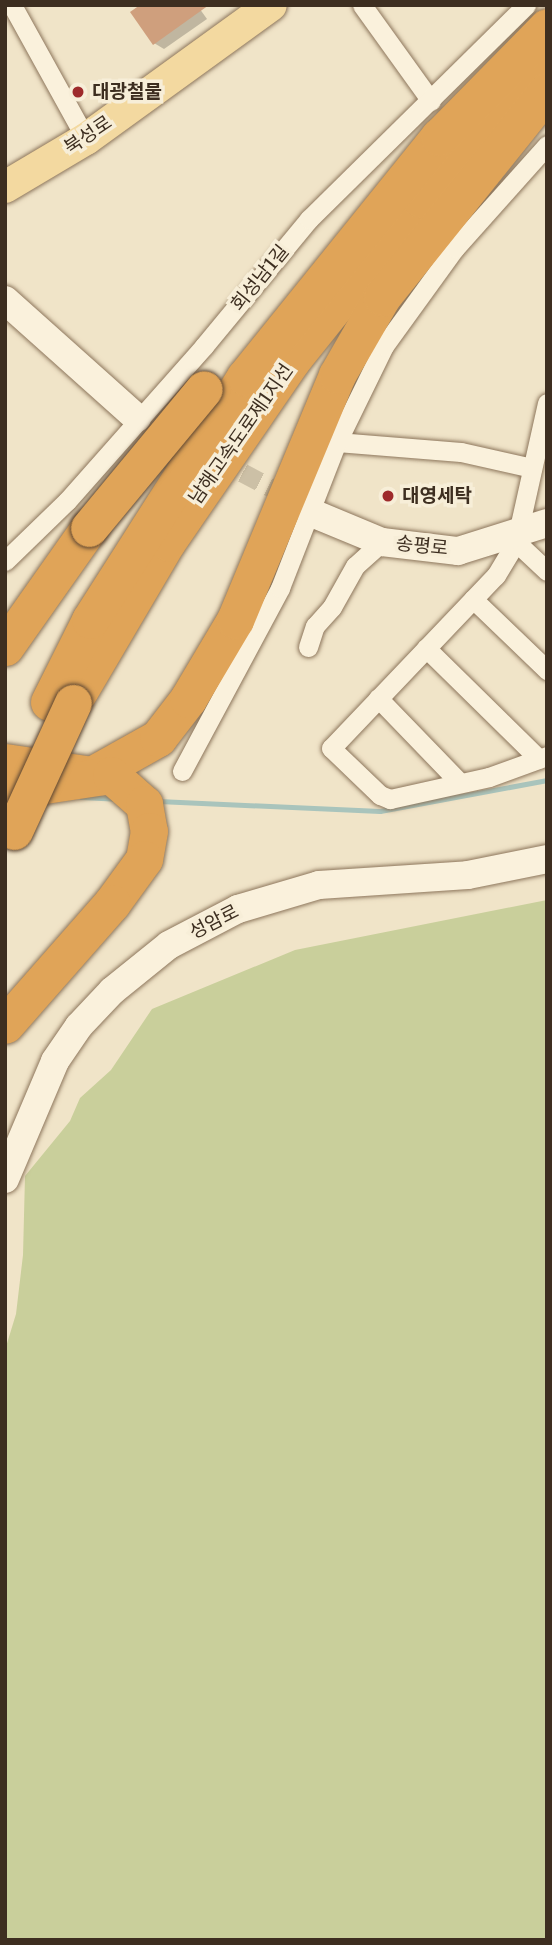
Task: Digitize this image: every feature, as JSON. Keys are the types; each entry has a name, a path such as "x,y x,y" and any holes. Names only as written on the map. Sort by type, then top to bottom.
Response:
{"highway":[{"name":"남해고속도로제1지선","path":"8,827 61,703 90,620 245,377 439,137 547,27"},
{"name":"남해고속도로제1지선","path":"61,703 292,360 421,199 547,64"},
{"path":"5,791 109,780 158,738 188,699 298,512 337,375 382,297 547,91"},
{"path":"5,648 89,528 337,226 439,137"},
{"path":"5,601 89,528"},
{"path":"5,762 109,780 144,804 149,831 144,859 112,903 5,1025"}],"main road":[{"name":"북성로","path":"5,187 86,139 271,5"},
{"path":"5,300 142,421"},
{"name":"송평로","path":"298,512 382,542 458,551 517,538 547,523"},
{"name":"성암로","path":"5,1179 55,1061 79,1026 112,991 169,945 237,909 319,885 468,875 547,859"}],"street":[{"path":"12,5 86,139"},
{"path":"362,5 431,101"},
{"name":"회성남1길","path":"5,561 67,501 142,421 309,219 526,5"},
{"path":"182,771 280,588 298,512 337,442 384,346 454,248 538,168 547,145"},
{"path":"543,758 390,799 380,795 331,748 500,570 517,538 547,403"},
{"path":"337,442 461,452 532,468"},
{"path":"517,538 547,571"},
{"path":"308,646 312,632 355,566 382,542"},
{"path":"473,599 547,670"},
{"path":"426,648 543,758"},
{"path":"378,698 459,782"}],"green space":[{"path":"547,900 547,1940 6,1940 5,1350 16,1314 23,1255 25,1176 70,1121 80,1098 111,1070 152,1009 295,950"}],"building":[{"path":"140,5 209,5 153,45 130,12"}],"waterway":[{"path":"158,801 380,811 547,780"},
{"path":"81,797 116,799"}],"tunnel":[{"path":"217,459 293,499"}],"place":[{"name":"대광철물","path":"78,92"},
{"name":"대영세탁","path":"388,496"}]}
